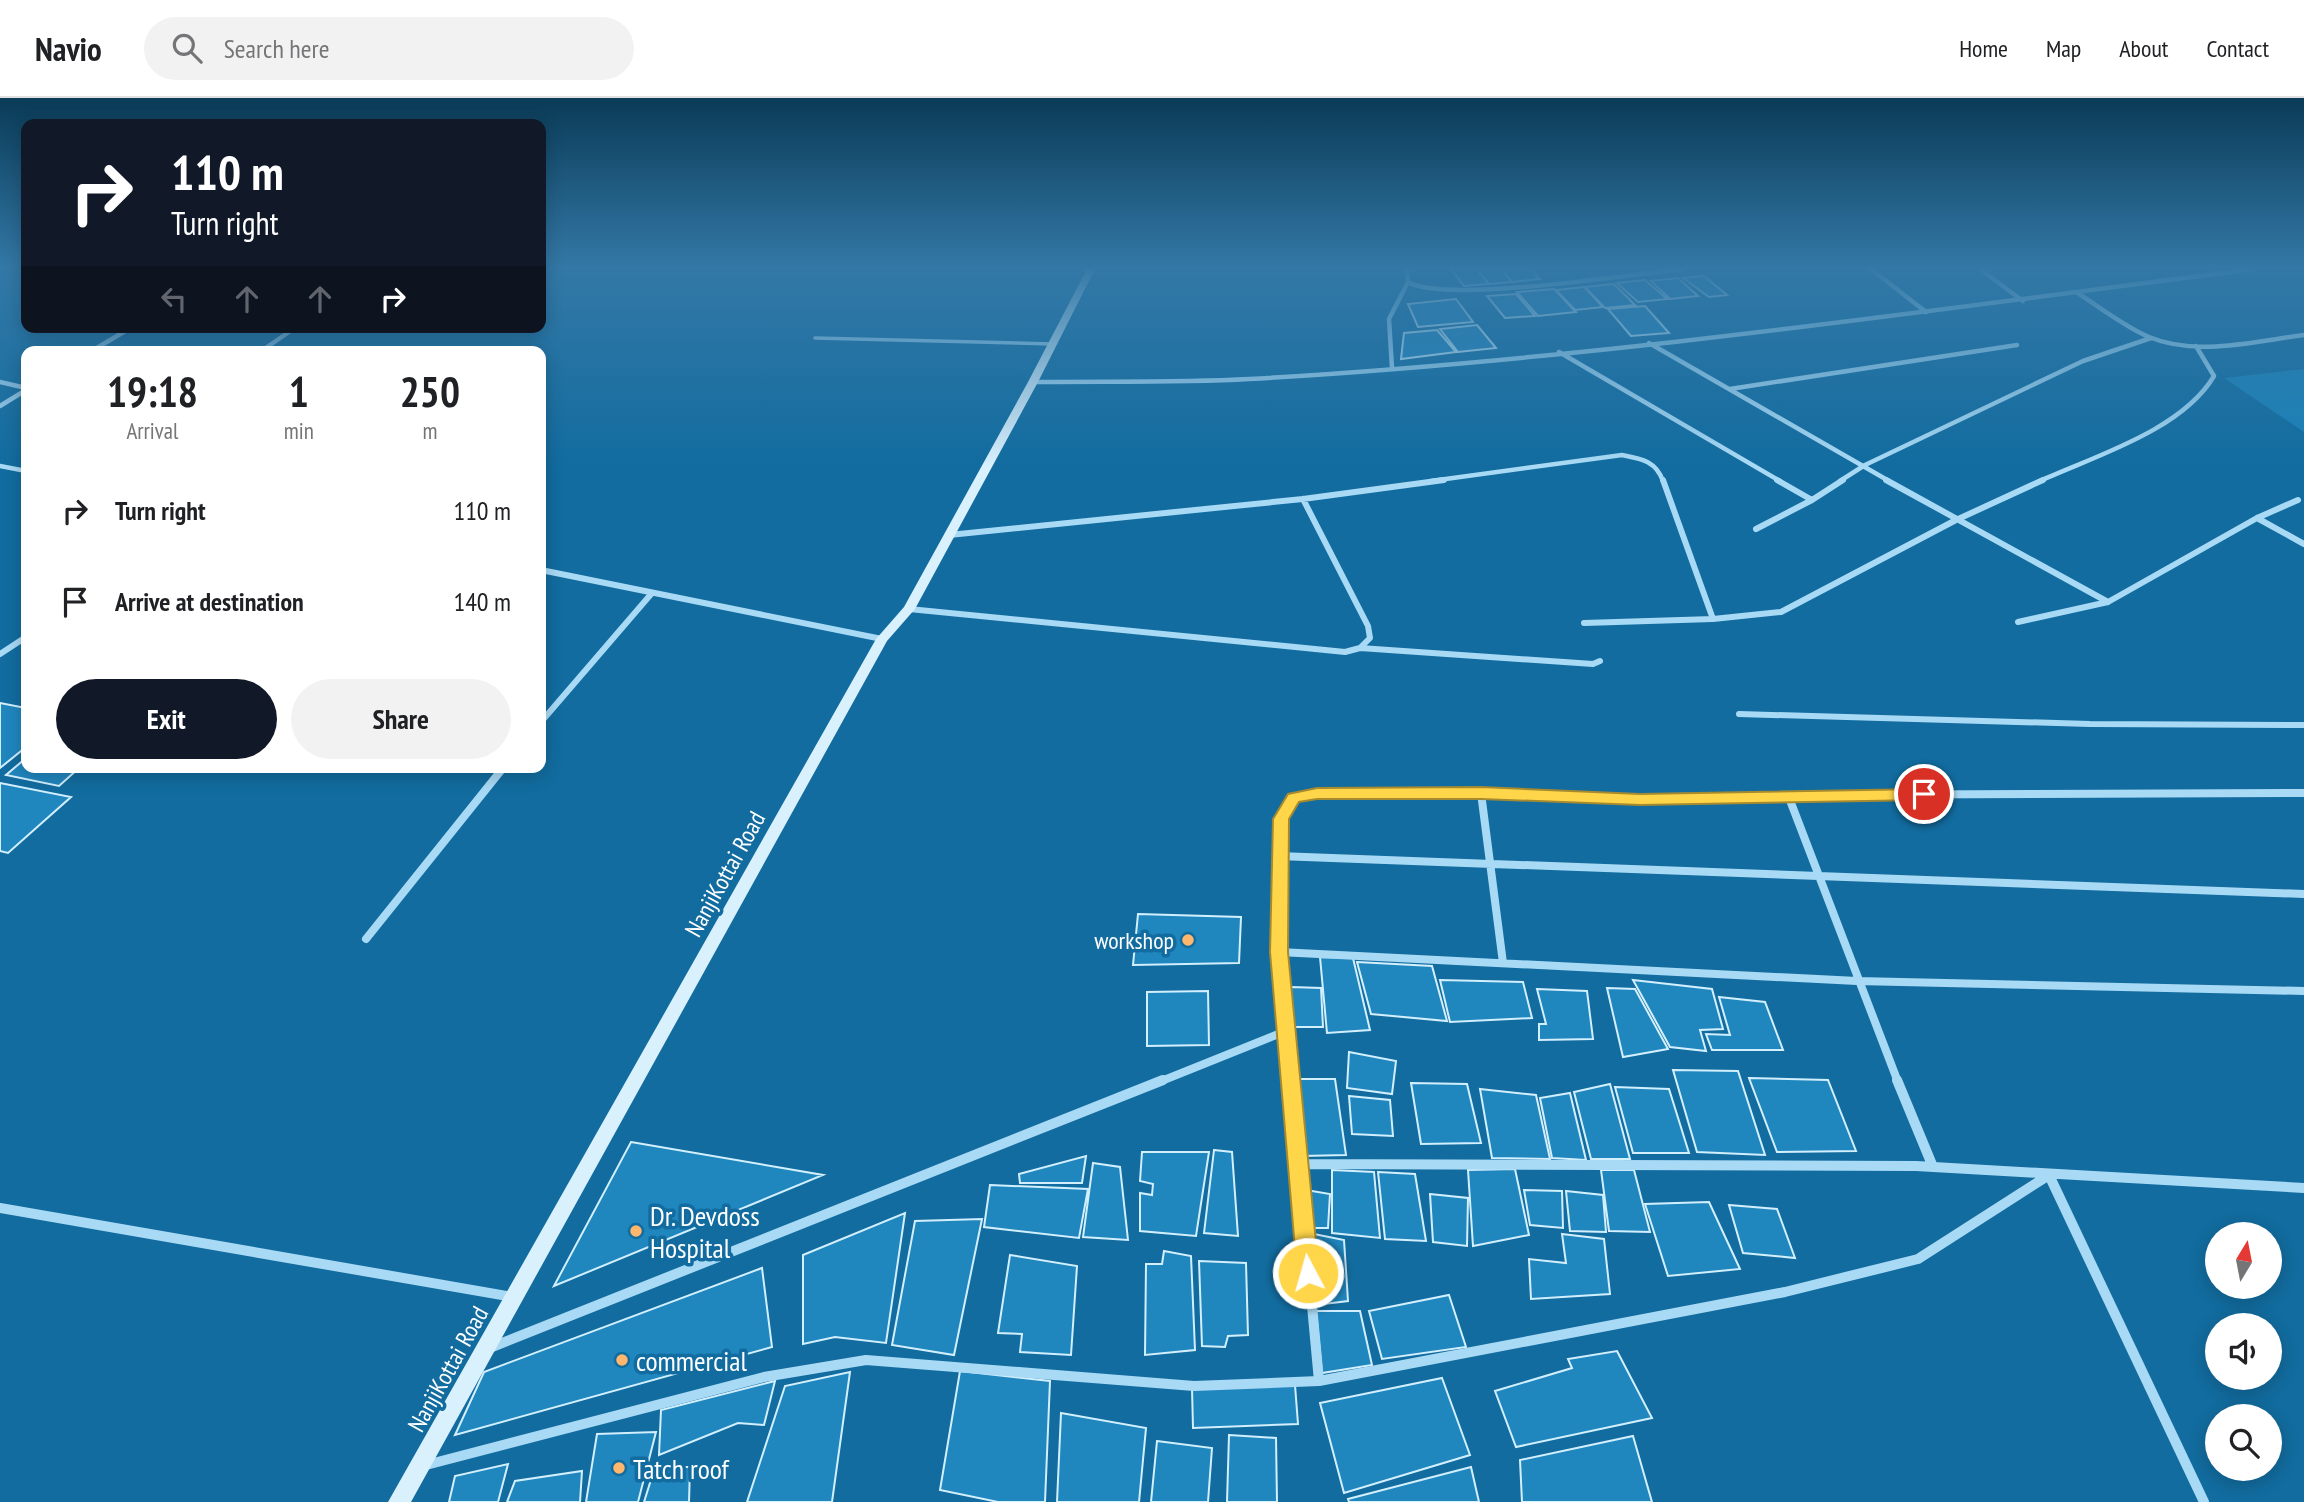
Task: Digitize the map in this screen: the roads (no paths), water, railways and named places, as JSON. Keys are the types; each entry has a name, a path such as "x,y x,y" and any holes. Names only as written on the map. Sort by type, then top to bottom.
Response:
{"main road":[{"name":"NanjiKottai Road","path":"399,1502 882,639 909,609 1058,335"}],"street":[{"path":"100,346 119,335"},
{"path":"269,346 285,335"},
{"path":"1390,335 1392,368"},
{"path":"1033,382 1246,379 1392,368 1721,335"},
{"path":"2145,335 2151,338 2196,346 2304,335"},
{"path":"1756,529 1812,500 1865,465 2083,361 2151,338"},
{"path":"1649,342 1956,520 2108,602"},
{"path":"1729,389 2017,345"},
{"path":"1584,623 1713,619 1781,612 1956,520 2170,421 2205,391 2214,376 2196,346"},
{"path":"1559,352 1812,500"},
{"path":"0,382 21,388"},
{"path":"0,406 21,392"},
{"path":"949,534 1303,499 1622,455 1646,460 1659,469 1713,619"},
{"path":"0,467 21,470"},
{"path":"1303,499 1368,626 1370,638 1360,648"},
{"path":"2018,622 2108,602 2257,518 2298,500"},
{"path":"2257,518 2304,544"},
{"path":"546,571 882,639"},
{"path":"546,716 652,593"},
{"path":"909,609 1345,652 1360,648 1593,664 1600,661"},
{"path":"0,654 21,640"},
{"path":"1739,714 2090,724 2304,725"},
{"path":"366,939 499,773"},
{"path":"1319,1381 1279,952 1281,819 1294,798 1317,793 1481,793 1640,800 1788,795 2304,793"},
{"path":"1481,793 1503,963"},
{"path":"1788,795 1821,876 1857,981 1933,1167"},
{"path":"1279,856 2304,894"},
{"path":"1279,952 1857,981 2304,991"},
{"path":"485,1350 1286,1031"},
{"path":"1297,1164 1933,1167 2304,1188"},
{"path":"419,1466 764,1377 866,1360 1194,1386 1319,1381 1785,1292 1918,1259 2049,1175"},
{"path":"2049,1175 2204,1502"},
{"path":"0,1208 513,1297"}],"lane":[{"path":"815,338 1053,344"}],"place":[{"name":"workshop","path":"1188,940"},
{"name":"Dr. Devdoss Hospital","path":"636,1231"},
{"name":"commercial","path":"622,1360"},
{"name":"Tatch roof","path":"619,1468"}]}
